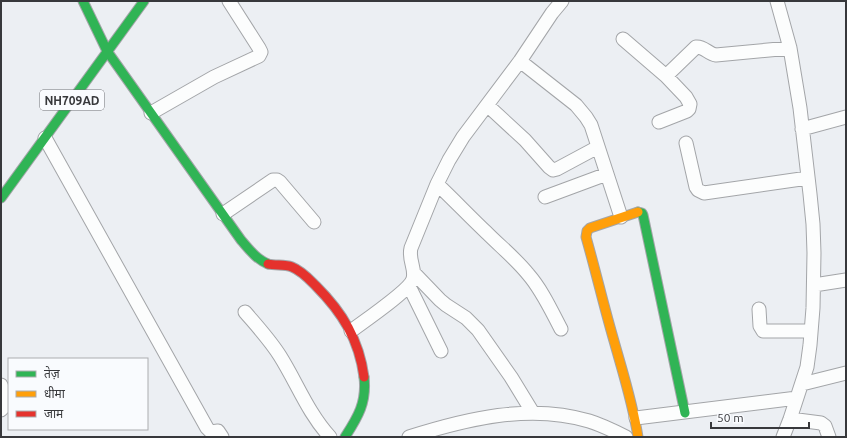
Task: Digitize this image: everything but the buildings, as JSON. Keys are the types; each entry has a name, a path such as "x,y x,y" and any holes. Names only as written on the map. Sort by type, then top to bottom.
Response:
{"main road":[{"path":"84,1 107,51 241,240 264,262 271,265 291,267 309,279 328,297 352,331 362,360 365,389 364,399 359,414 345,437"},
{"name":"NH709AD","path":"2,194 45,138 144,1"},
{"path":"638,437 636,418 631,397 586,234 588,228 637,212 642,213 685,412"}],"street":[{"path":"151,113 214,77 259,56 261,52 260,48 229,1"},
{"path":"352,331 394,299 413,281 414,273 410,258 411,248 437,184 449,160 562,1"},
{"path":"778,1 790,48 802,129 813,224 814,285 807,367 783,437"},
{"path":"623,38 666,76 686,97 690,104 687,111 659,122"},
{"path":"666,76 696,47 702,47 709,53 716,55 790,48"},
{"path":"520,61 581,110 590,125 621,217"},
{"path":"487,105 525,140 553,170 598,147"},
{"path":"802,129 846,117"},
{"path":"45,138 207,428 211,432 218,431 222,437"},
{"path":"686,144 696,187 698,190 704,192 808,178"},
{"path":"544,196 607,174"},
{"path":"223,214 273,180 277,180 314,222"},
{"path":"437,184 529,274 561,329"},
{"path":"414,273 440,300 466,318 478,330 511,377 533,413"},
{"path":"814,285 846,280"},
{"path":"409,286 441,351"},
{"path":"759,309 760,326 762,331 811,331"},
{"path":"245,312 279,354 314,417 330,437"},
{"path":"802,384 846,373"},
{"path":"1,385 6,403 1,410"},
{"path":"636,418 797,398"},
{"path":"409,437 454,423 526,413 562,415 590,421 626,437"},
{"path":"790,419 822,424 825,426 829,437"}],"traffic: fast":[{"path":"83,1 107,51 241,240 256,257 268,264"},
{"path":"1,198 144,1"},
{"path":"638,212 642,213 643,215 685,413"},
{"path":"345,437 358,416 363,402 365,386 364,377"}],"traffic: slow":[{"path":"638,212 590,228 587,231 586,237 628,389 638,437"}],"traffic: jam":[{"path":"268,264 292,267 296,269 308,278 326,296 342,317 354,339 362,364 364,377"}]}
